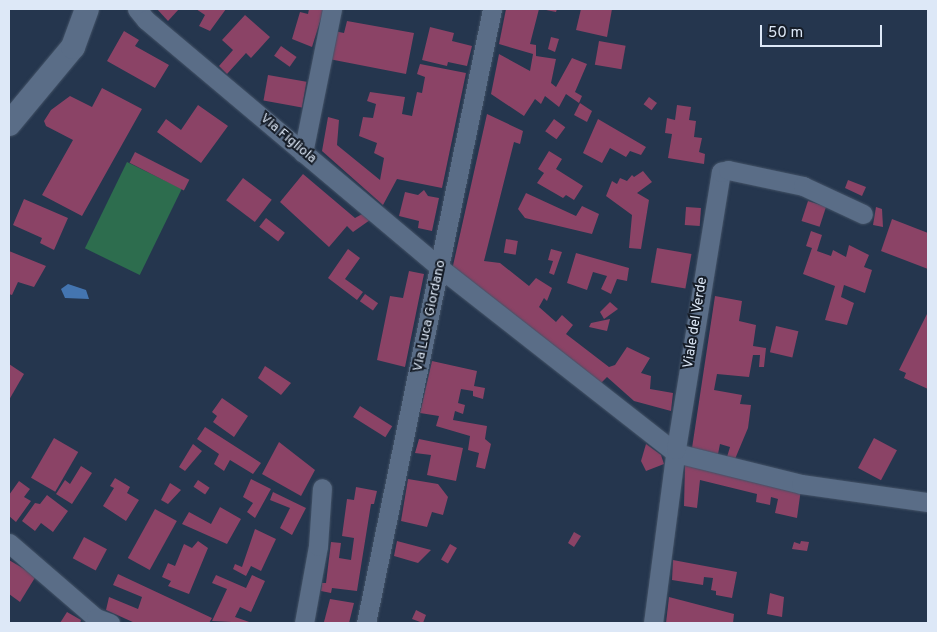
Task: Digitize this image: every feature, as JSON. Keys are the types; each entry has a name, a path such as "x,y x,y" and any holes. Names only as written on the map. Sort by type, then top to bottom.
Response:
{"street":[{"path":"9,124 73,47 87,9"},
{"name":"Via Figliola","path":"137,9 146,20 440,268 676,453"},
{"path":"303,153 332,9"},
{"name":"Via Luca Giordano","path":"366,623 492,9"},
{"name":"Viale del Verde","path":"653,623 676,453 721,172 728,170 803,186 863,214"},
{"path":"676,453 801,484 928,502"},
{"path":"304,623 318,546 322,488"},
{"path":"9,543 96,618 110,623"}],"green space":[{"path":"127,162 182,189 140,275 85,248"}],"water":[{"path":"68,284 86,290 89,299 65,298 61,289"}],"building":[{"path":"157,9 179,9 168,21"},
{"path":"196,9 226,9 210,31 199,26 205,15"},
{"path":"309,9 324,9 312,47 292,39 300,12 308,14"},
{"path":"506,9 539,9 530,44 536,45 536,56 556,59 551,83 556,87 572,58 587,64 575,92 582,96 579,103 566,94 559,107 545,96 541,104 535,99 524,116 491,94 499,54 530,71 533,54 499,44"},
{"path":"541,9 557,9 556,12"},
{"path":"581,9 612,9 607,37 576,30"},
{"path":"245,15 270,37 251,58 246,53 227,74 219,66 233,50 222,40"},
{"path":"347,21 414,33 406,74 329,59 334,31 344,33"},
{"path":"430,27 454,33 452,41 472,46 467,66 448,62 447,66 422,60"},
{"path":"124,31 139,40 135,46 169,65 155,88 107,61"},
{"path":"551,37 559,39 555,52 548,49"},
{"path":"599,41 626,46 621,69 595,65"},
{"path":"281,46 297,57 290,67 274,56"},
{"path":"420,64 466,73 442,188 397,179 383,205 322,151 328,117 339,120 337,145 380,180 384,158 374,153 377,143 359,136 363,117 373,118 376,104 367,101 370,92 405,97 402,114 412,116 417,92 422,93 425,77 417,74"},
{"path":"268,75 306,82 302,107 263,101"},
{"path":"102,88 142,109 82,216 42,195 73,140 46,126 44,121 51,110 70,96 92,107"},
{"path":"649,97 657,103 652,110 644,104"},
{"path":"580,103 592,111 587,122 574,115"},
{"path":"198,105 228,126 201,163 157,132 166,119 181,130"},
{"path":"677,105 691,107 689,120 696,121 694,137 702,138 699,152 705,154 704,164 668,158 672,134 665,133 667,118 675,120"},
{"path":"487,114 523,131 520,144 514,142 484,261 500,263 529,286 536,278 552,288 547,301 544,298 539,307 556,322 562,315 573,325 566,334 609,367 615,365 627,347 650,358 641,373 651,376 650,389 673,393 671,411 634,401 607,377 601,383 452,270"},
{"path":"554,119 565,127 557,139 545,131"},
{"path":"598,119 646,147 641,155 630,151 626,157 610,148 602,163 583,153"},
{"path":"549,151 562,159 556,169 583,186 574,200 566,195 563,198 537,183 544,173 538,169"},
{"path":"135,152 189,180 184,190 130,163"},
{"path":"643,171 652,182 637,193 649,200 641,249 629,248 632,215 606,196 612,181 617,184 620,178 627,181 632,175 634,177"},
{"path":"303,174 355,218 364,213 370,220 353,232 347,226 329,247 280,202"},
{"path":"243,178 272,200 255,222 226,200"},
{"path":"848,180 866,187 862,196 845,188"},
{"path":"424,190 428,196 439,198 432,231 418,228 419,221 399,216 405,192 418,195"},
{"path":"526,193 576,216 582,206 599,214 592,234 525,218 518,209"},
{"path":"24,199 68,218 54,250 40,243 42,238 13,225"},
{"path":"808,201 826,207 820,227 802,221"},
{"path":"686,207 701,208 700,226 685,225"},
{"path":"876,207 882,209 883,227 873,225"},
{"path":"266,218 285,233 278,241 259,227"},
{"path":"892,219 928,233 928,269 881,251"},
{"path":"811,231 822,235 817,251 831,256 833,250 846,257 849,245 869,255 864,267 872,270 865,293 844,285 841,297 854,303 847,325 825,320 835,286 803,274 812,248 806,246"},
{"path":"506,239 518,241 516,255 504,253"},
{"path":"657,248 691,254 685,289 651,282"},
{"path":"348,249 360,258 345,279 363,292 357,300 328,278"},
{"path":"551,249 562,252 554,275 549,273 553,261 548,260"},
{"path":"9,251 46,266 34,287 18,282 12,295 9,294"},
{"path":"576,253 629,268 627,281 617,279 611,294 601,289 607,276 593,272 587,290 567,283"},
{"path":"409,271 424,274 405,367 377,360 390,296 403,298"},
{"path":"365,294 378,303 373,311 360,301"},
{"path":"715,296 742,301 739,321 756,325 753,346 766,348 764,367 759,367 760,355 753,355 749,377 717,374 714,390 742,395 740,404 751,405 748,428 735,459 727,457 730,447 720,444 718,454 692,448"},
{"path":"610,302 618,309 604,319 600,312"},
{"path":"928,312 928,389 904,378 906,373 899,370"},
{"path":"610,319 607,331 589,327 591,323"},
{"path":"776,326 798,331 792,357 770,352"},
{"path":"432,361 477,371 474,386 485,388 483,399 473,396 473,391 461,389 458,403 465,405 463,414 455,411 453,420 487,426 485,439 491,444 485,469 476,467 479,453 468,450 470,436 436,426 439,416 420,413"},
{"path":"9,364 24,374 9,400"},
{"path":"265,366 291,383 281,395 258,378"},
{"path":"222,398 248,416 234,437 213,422 217,416 212,412"},
{"path":"360,406 392,426 385,437 353,417"},
{"path":"205,427 261,463 253,474 230,460 224,471 214,464 219,454 197,439"},
{"path":"54,438 78,452 55,492 31,478"},
{"path":"874,438 897,450 881,480 858,468"},
{"path":"419,439 463,448 456,481 427,475 431,455 415,453"},
{"path":"279,442 315,470 301,496 262,474"},
{"path":"193,444 202,451 185,471 179,467"},
{"path":"646,444 661,455 664,464 646,471 641,461"},
{"path":"685,464 801,489 797,518 775,513 778,499 771,497 770,505 756,502 757,494 700,480 697,508 684,506"},
{"path":"81,466 92,473 72,504 56,494 65,480 70,484"},
{"path":"115,478 130,487 127,493 139,500 126,521 103,506 114,488 110,486"},
{"path":"251,479 271,489 255,518 247,512 253,503 243,497"},
{"path":"408,479 438,484 448,497 443,515 432,512 427,527 401,521"},
{"path":"198,480 210,488 205,494 194,487"},
{"path":"19,481 30,489 24,497 31,501 16,522 9,516 9,495"},
{"path":"170,483 181,490 168,504 161,500"},
{"path":"356,487 377,491 374,504 371,504 357,591 332,588 331,593 321,591 322,583 326,583 331,542 341,543 339,558 351,560 354,538 342,536 347,499 354,500"},
{"path":"273,492 306,508 292,535 280,528 290,508 270,500"},
{"path":"47,495 68,511 53,532 41,523 35,531 22,521 35,503 40,504"},
{"path":"220,507 241,519 227,544 182,524 189,512 211,524"},
{"path":"155,509 177,521 150,570 128,558"},
{"path":"255,529 276,539 261,571 251,566 246,576 233,569 235,564 242,567"},
{"path":"574,532 581,536 574,547 568,543"},
{"path":"84,537 107,549 96,570 73,558"},
{"path":"198,541 208,548 189,594 168,586 171,581 162,577 168,563 175,566 184,544 192,548"},
{"path":"397,541 431,550 418,563 394,556"},
{"path":"801,541 809,542 807,551 792,549 794,542 800,544"},
{"path":"450,544 457,548 448,564 441,560"},
{"path":"9,560 36,576 20,602 9,594"},
{"path":"673,560 737,572 732,598 716,595 716,591 711,590 713,578 704,577 703,585 672,580"},
{"path":"118,574 212,618 209,623 135,623 106,610 109,597 138,609 142,597 113,585"},
{"path":"216,575 246,588 252,575 265,581 251,612 240,607 235,617 252,623 212,621 227,589 212,583"},
{"path":"770,593 784,597 782,617 767,614"},
{"path":"669,597 734,614 733,623 666,623"},
{"path":"330,599 354,603 349,623 324,622"},
{"path":"416,610 426,615 423,623 412,619"},
{"path":"67,612 81,620 80,623 60,623"}]}
